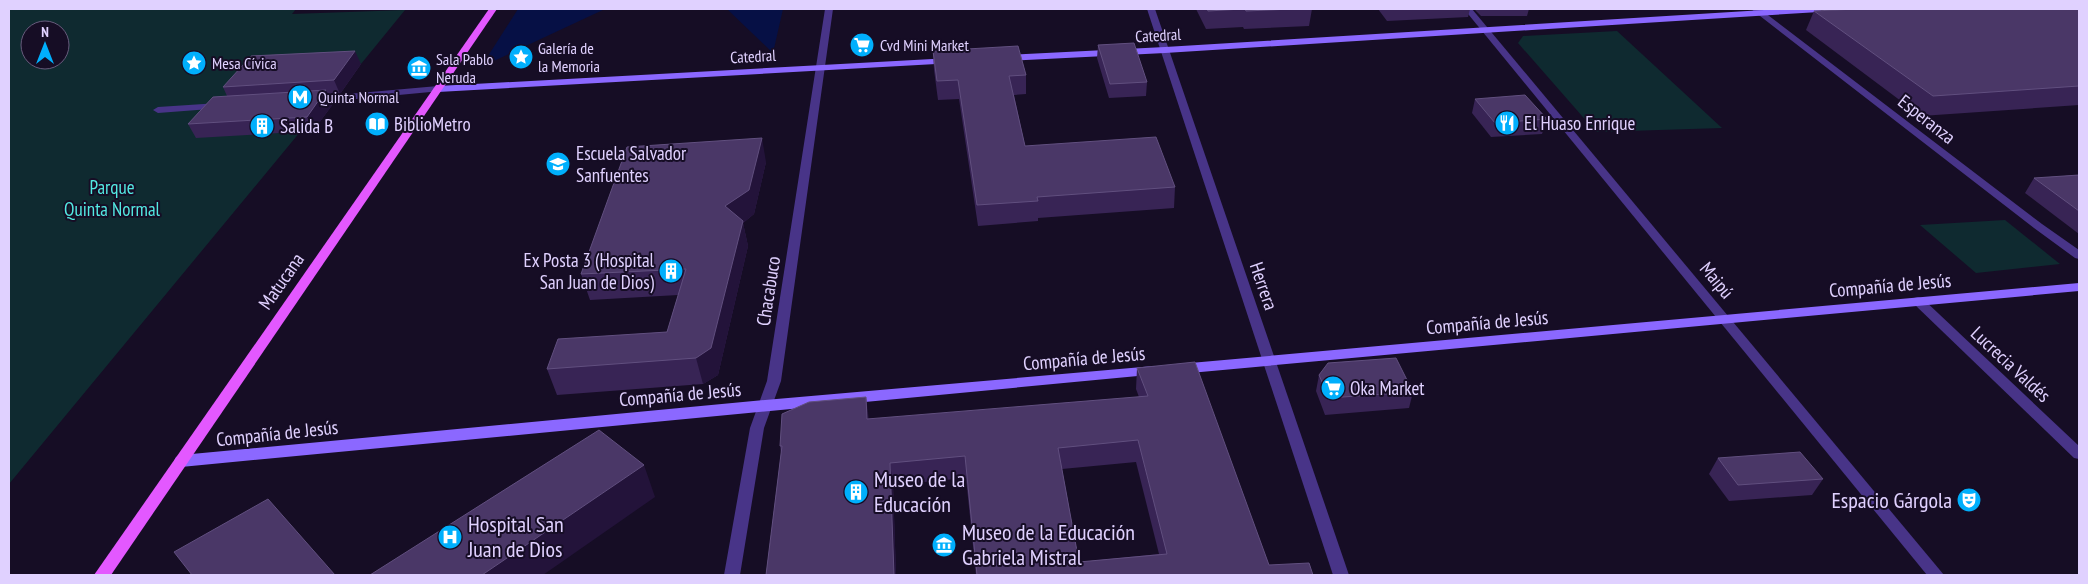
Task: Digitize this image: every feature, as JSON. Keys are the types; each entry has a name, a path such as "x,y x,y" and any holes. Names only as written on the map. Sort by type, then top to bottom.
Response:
{"main road":[{"name":"Matucana","path":"102,575 493,9"},
{"name":"Catedral","path":"999,58 1165,50 1486,30 1758,10 1819,9"},
{"name":"Catedral","path":"438,89 960,60"},
{"name":"Compañía de Jesús","path":"181,461 765,405 2079,287"}],"street":[{"name":"Chacabuco","path":"732,575 757,428 774,381 829,9"},
{"name":"Herrera","path":"1151,9 1341,575"},
{"name":"Maipú","path":"1468,9 1936,575"},
{"name":"Esperanza","path":"1758,10 2030,220 2079,255"},
{"path":"303,101 438,89"},
{"path":"158,110 234,105"},
{"name":"Lucrecia Valdés","path":"1918,301 2079,454"}],"green space":[{"name":"Parque Quinta Normal","path":"9,9 296,9 292,14 405,10 361,64 257,70 300,132 9,484"},
{"path":"1617,31 1722,128 1596,132 1518,43 1523,36"},
{"path":"2005,220 2060,264 1976,273 1920,225"}],"shaded area":[{"path":"518,9 605,9 481,67"},
{"path":"727,9 783,9 773,53"}],"building":[{"path":"1207,9 1242,9 1208,11"},
{"path":"1245,9 1292,9 1246,11"},
{"path":"1856,9 2079,9 2079,86 1933,96 1814,11"},
{"path":"1134,43 1147,82 1110,84 1098,45"},
{"path":"1018,46 1026,75 1009,76 1025,146 1156,137 1175,187 1037,197 1038,201 977,205 958,80 937,81 933,51"},
{"path":"355,51 334,80 223,87 251,56"},
{"path":"326,90 307,117 188,124 213,97"},
{"path":"1525,95 1547,119 1495,123 1475,99"},
{"name":"Ex Posta 3 (Hospital San Juan de Dios)","path":"762,138 749,190 725,206 743,221 711,348 696,358 547,369 558,339 667,332 686,269 581,274 627,147"},
{"path":"2079,175 2079,211 2034,178"},
{"path":"1396,358 1413,392 1329,398 1319,375 1328,363"},
{"path":"1195,362 1269,565 1309,563 1313,575 977,575 965,456 890,463 894,575 766,575 782,446 780,446 782,414 809,402 866,397 867,419 1148,396 1137,368","holes":["1138,440 1167,554 1079,562 1058,448"]},
{"path":"599,430 644,465 482,575 370,575"},
{"path":"1800,452 1823,479 1738,485 1718,458"},
{"path":"268,499 335,575 192,575 174,552"}],"place":[{"name":"Cvd Mini Market","path":"862,45"},
{"name":"Galería de la Memoria","path":"521,57"},
{"name":"Mesa Cívica","path":"194,63"},
{"name":"Sala Pablo Neruda","path":"419,68"},
{"name":"Quinta Normal","path":"300,97"},
{"name":"El Huaso Enrique","path":"1507,123"},
{"name":"BiblioMetro","path":"377,124"},
{"name":"Salida B","path":"262,126"},
{"name":"Escuela Salvador Sanfuentes","path":"558,164"},
{"name":"Ex Posta 3 (Hospital San Juan de Dios)","path":"671,271"},
{"name":"Oka Market","path":"1333,388"},
{"name":"Museo de la Educación","path":"856,492"},
{"name":"Espacio Gárgola","path":"1969,500"},
{"name":"Hospital San Juan de Dios","path":"450,537"},
{"name":"Museo de la Educación Gabriela Mistral","path":"944,545"}]}
